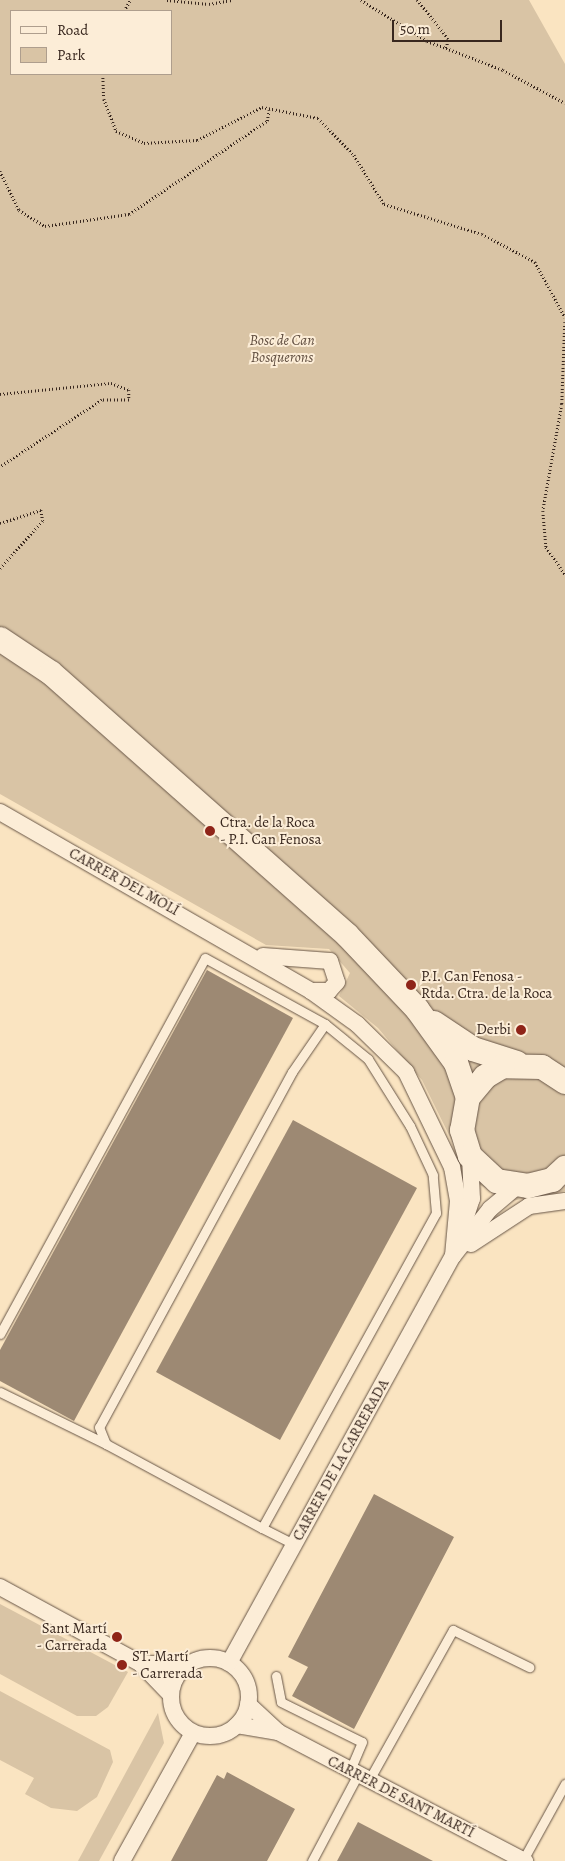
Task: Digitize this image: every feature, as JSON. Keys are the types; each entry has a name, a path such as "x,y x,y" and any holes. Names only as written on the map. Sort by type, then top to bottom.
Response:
{"street":[{"path":"0,639 51,673 220,820 347,935 417,1010 456,1063 468,1097 462,1130 470,1156 489,1176 516,1187 560,1175"},
{"name":"CARRER DEL MOLÍ","path":"0,812 248,952 311,991 357,1024 406,1072 436,1126 452,1168 458,1201 453,1256"},
{"name":"CARRER DEL MOLÍ","path":"248,952 278,960 330,961 338,982 328,991 311,991"},
{"path":"417,1010 474,1049 517,1063 542,1067 563,1077"},
{"path":"468,1097 494,1071 517,1063"},
{"name":"CARRER DE LA CARRERADA","path":"453,1256 472,1198 470,1156"},
{"name":"CARRER DE LA CARRERADA","path":"229,1663 453,1256 490,1209 516,1187"},
{"path":"453,1256 504,1218 529,1206 565,1201"},
{"path":"0,1588 141,1664 171,1695 176,1717 194,1732 216,1735 237,1725 248,1704 244,1678 229,1663 213,1658 188,1664 141,1664"},
{"path":"171,1695 179,1672 188,1664"},
{"name":"CARRER DE SANT MARTÍ","path":"248,1704 278,1732 359,1774 505,1856 524,1860"},
{"name":"CARRER DE SANT MARTÍ","path":"237,1725 278,1732"},
{"path":"122,1861 194,1732"}],"lane":[{"path":"0,1334 205,958 325,1024 368,1059 410,1126 433,1175 436,1213 262,1528"},
{"path":"106,1444 99,1427 292,1072 325,1024"},
{"path":"0,1392 106,1444 294,1544"},
{"path":"312,1861 359,1774 453,1630 529,1667"},
{"path":"276,1676 281,1702 362,1742 359,1774"},
{"path":"524,1860 565,1784"}],"path":[{"path":"167,0 209,4 232,0"},
{"path":"361,0 426,41 503,70 565,104"},
{"path":"417,0 448,39 446,48"},
{"path":"103,75 104,99 116,131 144,143 196,140 262,107 269,110 318,118 354,155 384,204 482,234 535,262 565,317"},
{"path":"0,171 19,210 45,226 129,214 267,121 269,110"},
{"path":"565,322 562,404 543,511 546,547 565,574"},
{"path":"0,394 111,383 129,390 129,400 102,400 0,467"},
{"path":"0,523 41,510 42,521 0,569"}],"green space":[{"name":"Bosc de Can Bosquerons","path":"0,0 529,0 565,64 565,1191 511,1201 463,1176 454,1145 422,1080 378,1028 339,996 350,973 329,949 266,945 0,794"},
{"path":"0,1604 128,1672 108,1707 96,1716 77,1716 0,1674"},
{"path":"0,1691 110,1750 113,1762 97,1797 77,1811 51,1808 25,1794 34,1778 0,1760"},
{"path":"158,1713 164,1743 99,1861 78,1861"}],"building":[{"path":"207,970 293,1018 74,1421 0,1381 0,1350"},
{"path":"293,1120 417,1188 280,1440 156,1372"},
{"path":"374,1494 454,1537 354,1729 292,1696 308,1667 288,1657"},
{"path":"227,1772 295,1809 267,1861 171,1861 217,1775 224,1779"},
{"path":"358,1822 433,1861 337,1861"}],"place":[{"name":"Ctra. de la Roca - P.I. Can Fenosa","path":"210,831"},
{"name":"P.I. Can Fenosa - Rtda. Ctra. de la Roca","path":"411,985"},
{"name":"Derbi","path":"521,1030"},
{"name":"Sant Martí - Carrerada","path":"117,1637"},
{"name":"ST. Martí - Carrerada","path":"122,1665"}]}
